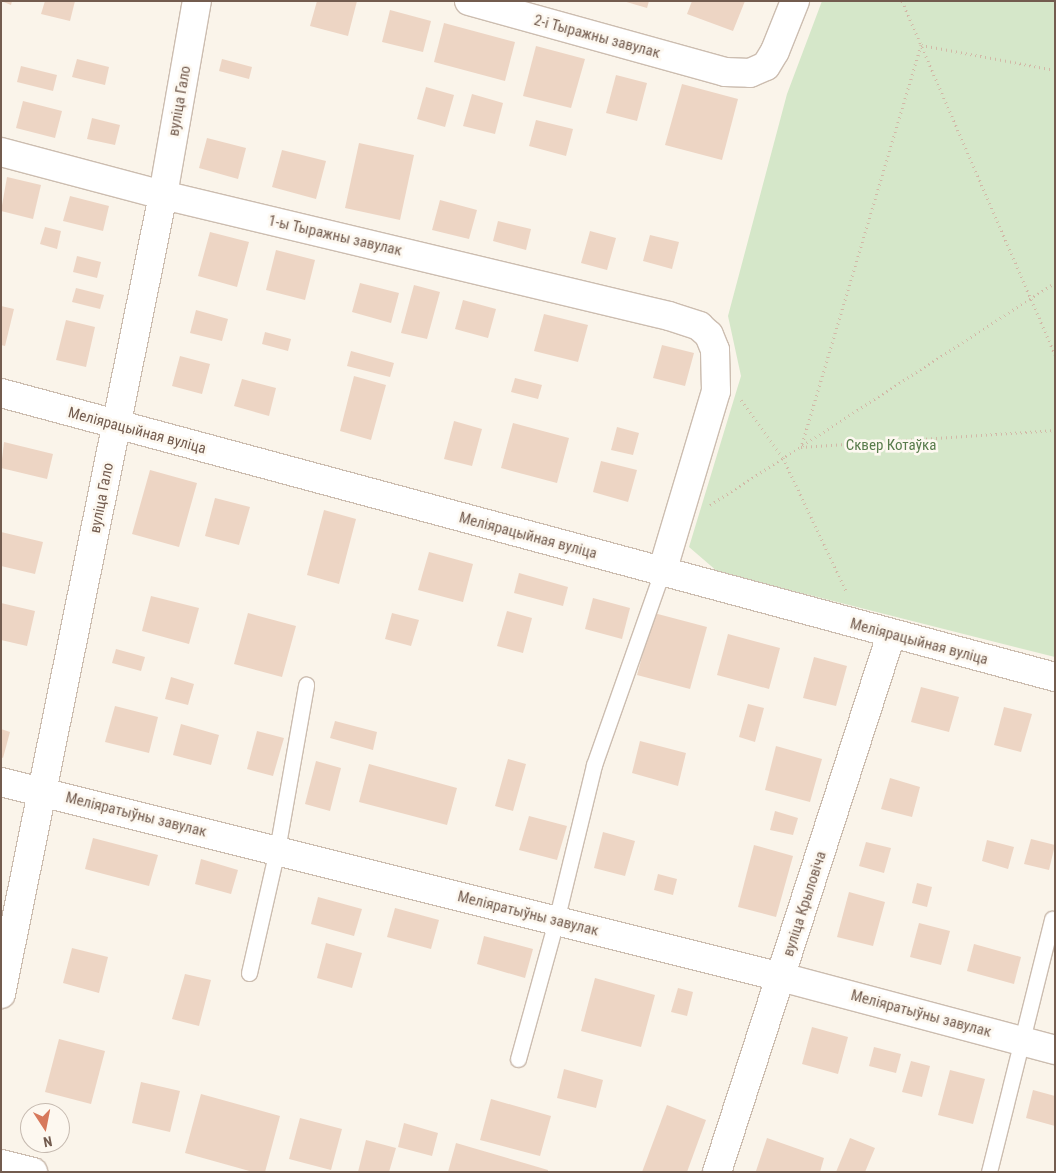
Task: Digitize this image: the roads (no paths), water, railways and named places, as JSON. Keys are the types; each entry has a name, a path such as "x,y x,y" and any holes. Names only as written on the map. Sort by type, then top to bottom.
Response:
{"street":[{"name":"вуліца Гало","path":"1,994 163,195 197,1"},
{"name":"2-і Тыражны завулак","path":"469,1 725,72 750,73 766,66 776,51 795,1"},
{"name":"1-ы Тыражны завулак","path":"1,152 163,195 669,316 699,326 709,335 718,369 716,391 662,572"},
{"name":"Меліярацыйная вуліца","path":"1,393 116,426 890,635 1055,677"},
{"name":"вуліца Крыловіча","path":"717,1172 890,635"},
{"name":"Меліяратыўны завулак","path":"1,782 781,977 1055,1050"},
{"path":"1,1164 33,1172"}],"lane":[{"path":"518,1058 556,921 594,764 662,572"},
{"path":"249,973 277,850 306,685"},
{"path":"989,1172 1052,919"}],"park label":[{"name":"Сквер Котаўка","path":"891,446"}]}
